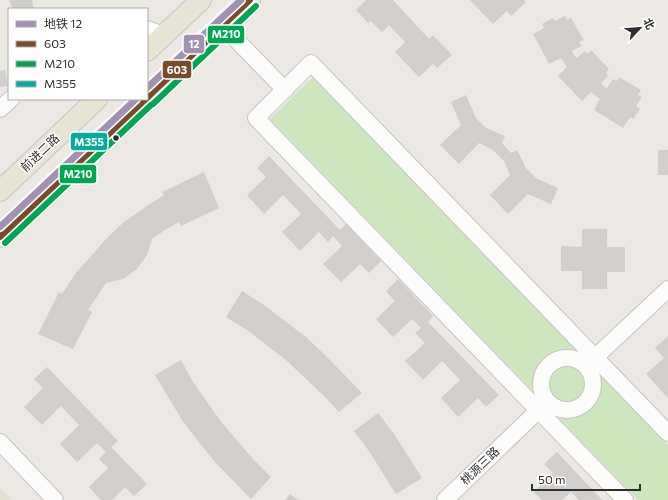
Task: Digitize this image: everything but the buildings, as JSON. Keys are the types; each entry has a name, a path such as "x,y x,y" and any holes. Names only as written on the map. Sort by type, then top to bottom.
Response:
{"main road":[{"path":"148,49 155,32 201,0"},
{"path":"148,96 223,26 244,2"},
{"name":"前进二路","path":"0,191 96,100"},
{"path":"0,237 144,100"}],"street":[{"path":"223,26 284,90"},
{"path":"625,500 543,406 256,118 311,63 590,362 668,433"},
{"path":"0,109 10,100"},
{"path":"543,406 554,407 562,410 571,410 579,408 586,402 591,395 593,387 589,370 590,362 668,289"},
{"path":"543,406 541,386 542,377 545,369 551,363 559,359 567,358 590,362"},
{"name":"桃源三路","path":"445,500 543,406"},
{"path":"0,442 55,500"}],"shaded area":[{"path":"0,488 12,500 0,500"}],"green space":[{"path":"313,77 668,445 668,500 638,500 270,119"}],"metro line":[{"name":"12","path":"148,87 241,0"},
{"name":"12","path":"0,227 135,100"}],"transit line":[{"name":"M355","path":"148,86 238,0"},
{"name":"603","path":"148,97 250,0"},
{"name":"M210","path":"153,104 256,6"},
{"name":"M355","path":"0,226 133,100"},
{"name":"603","path":"0,237 145,100"},
{"name":"M210","path":"5,243 151,105"}]}
